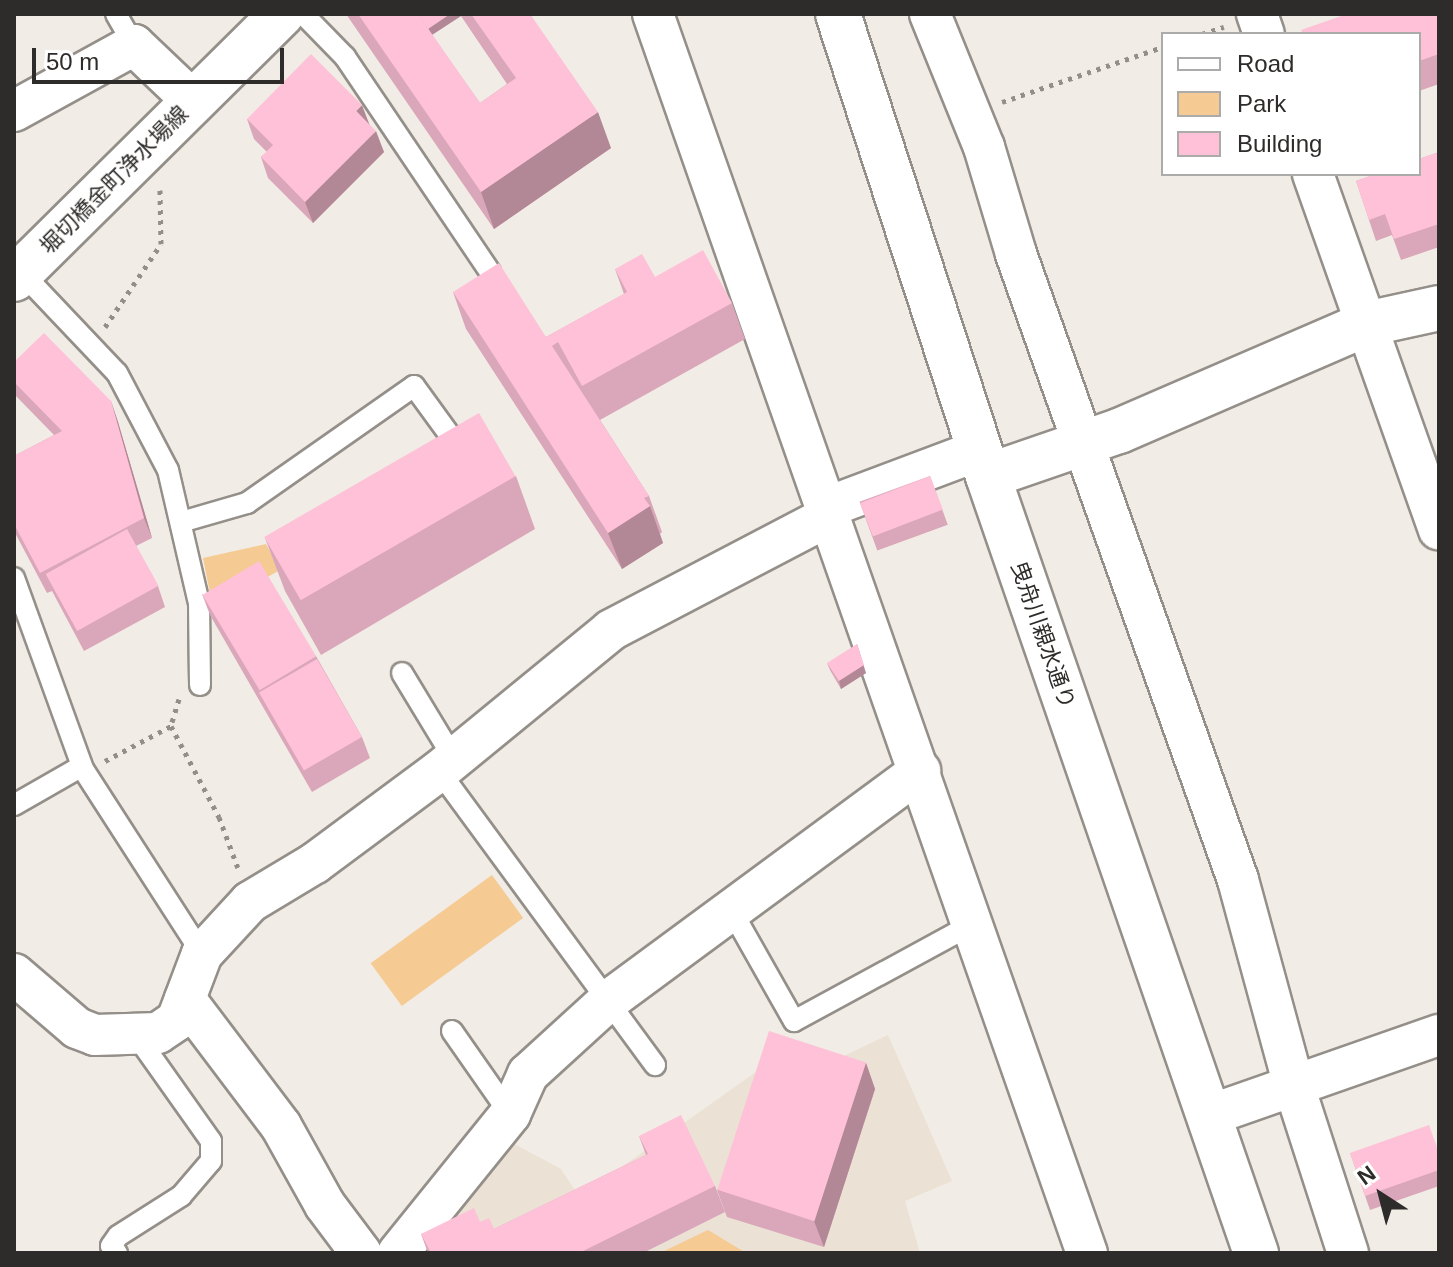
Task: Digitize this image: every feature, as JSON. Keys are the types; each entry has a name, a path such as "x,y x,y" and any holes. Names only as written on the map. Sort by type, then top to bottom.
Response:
{"street":[{"name":"堀切橋金町浄水場線","path":"17,276 282,14"},
{"path":"653,14 830,511 1087,1253"},
{"name":"曳舟川親水通り","path":"838,14 984,463 1256,1253"},
{"path":"930,14 970,113 1238,880 1294,1086 1348,1253"},
{"path":"14,111 125,30 194,102"},
{"path":"1314,176 1439,529"},
{"path":"14,974 77,1028 95,1035 158,1033 177,1020 202,954 250,902 315,863 446,765 611,630 830,511 984,463 1086,442 1366,324 1439,308"},
{"path":"398,1253 510,1114 528,1074 608,1001 730,908 920,771"},
{"path":"185,999 281,1126 325,1205 361,1253"},
{"path":"1210,1115 1439,1035"}],"lane":[{"path":"303,14 345,57 490,272"},
{"path":"17,276 117,373 143,415 168,470 199,603 200,685"},
{"path":"181,522 247,503 414,386 451,437"},
{"path":"14,578 19,603 82,766 202,954"},
{"path":"402,673 446,765 655,1065"},
{"path":"14,805 82,766"},
{"path":"730,908 794,1021 973,924"},
{"path":"452,1031 510,1114"},
{"path":"117,1253 111,1246 118,1236 181,1196 211,1161 211,1141 136,1035"}],"path":[{"path":"970,113 1161,48"},
{"path":"90,348 161,244 158,169 147,148"},
{"path":"200,685 176,701 171,726 219,817 250,902"},
{"path":"82,766 94,767 171,726"}],"shaded area":[{"path":"888,1035 952,1181 905,1201 920,1253 414,1253 505,1139 561,1169 576,1192 588,1191 794,1045 831,1062"}],"green space":[{"path":"266,544 280,570 213,608 203,558"},
{"path":"492,875 523,918 402,1006 371,963"},
{"path":"708,1230 746,1253 660,1253"}],"building":[{"path":"358,14 418,14 480,103 516,78 471,14 530,14 598,112 481,192"},
{"path":"418,14 450,14 428,29"},
{"path":"1347,14 1439,14 1439,54 1421,60 1421,32 1301,30"},
{"path":"311,54 362,105 356,111 376,131 305,202 261,157 273,145 247,119"},
{"path":"1439,152 1439,224 1394,239 1385,214 1369,220 1356,181 1370,176 1421,176 1421,158"},
{"path":"703,250 732,303 582,386 558,342 552,346 649,496 644,498 650,506 608,533 453,292 499,263 546,337 627,292 615,269 642,254 655,277"},
{"path":"44,333 111,401 144,518 40,573 14,524 14,456 62,431 14,382 14,362"},
{"path":"479,413 516,476 301,600 264,537"},
{"path":"930,476 943,510 873,536 860,503"},
{"path":"127,529 159,586 77,631 46,574"},
{"path":"259,561 316,656 260,690 202,595"},
{"path":"857,644 864,665 839,681 827,663"},
{"path":"317,659 362,737 304,770 259,692"},
{"path":"769,1031 866,1063 814,1221 717,1190"},
{"path":"681,1115 715,1186 579,1253 431,1253 421,1234 474,1208 480,1222 489,1218 494,1229 648,1154 639,1136"},
{"path":"1429,1125 1439,1153 1439,1170 1365,1196 1350,1153"}]}
